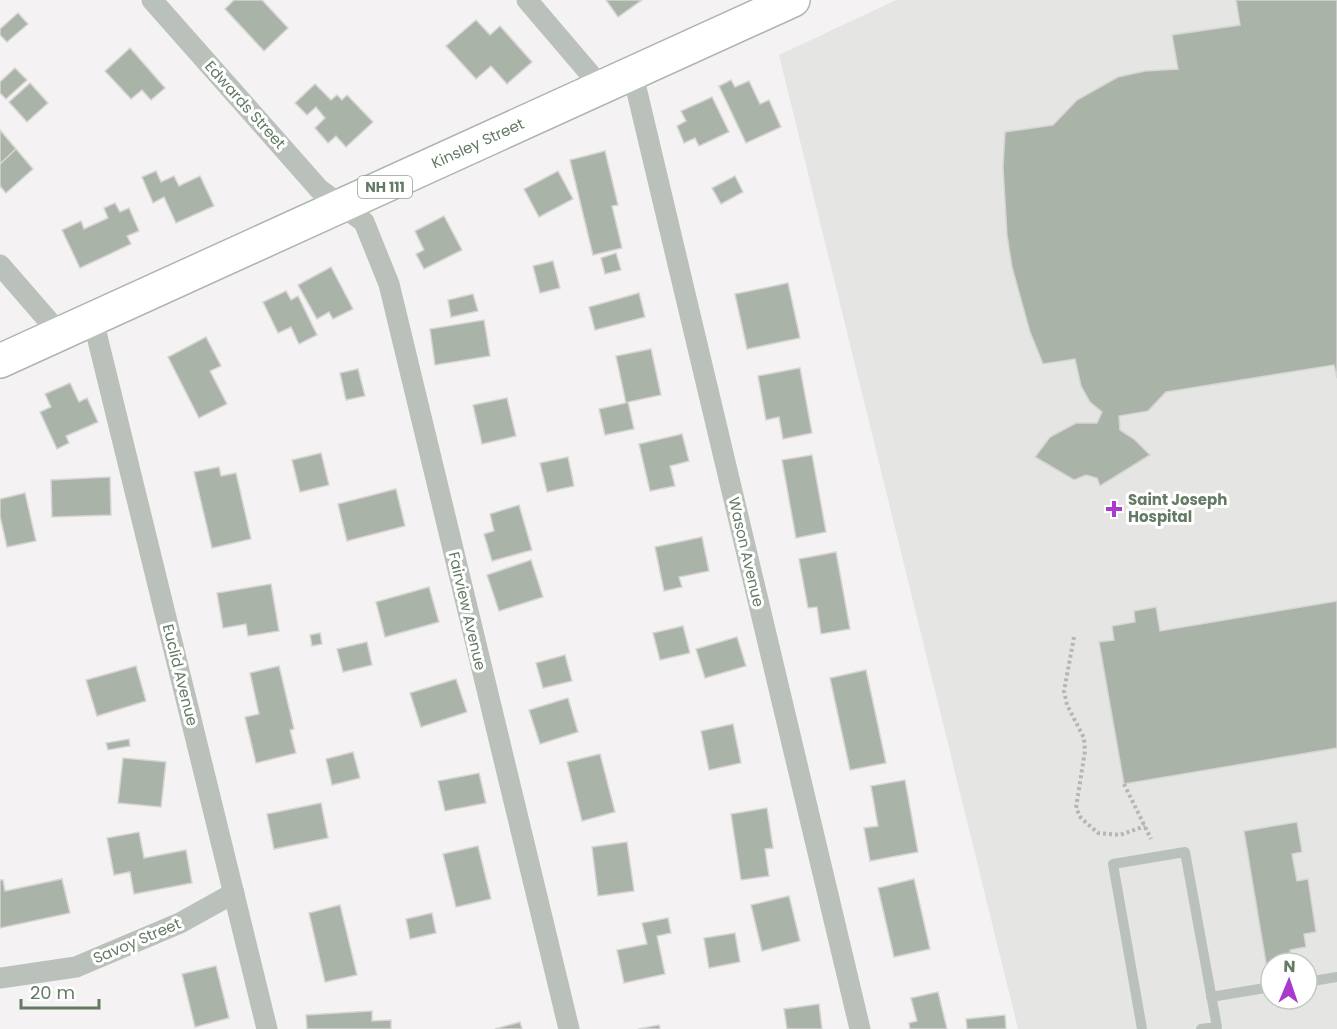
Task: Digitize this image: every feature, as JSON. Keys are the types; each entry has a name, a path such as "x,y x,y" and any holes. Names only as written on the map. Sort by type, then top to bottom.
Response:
{"main road":[{"name":"Kinsley Street","path":"0,362 793,0"}],"street":[{"name":"Edwards Street","path":"152,0 319,189 342,206"},
{"path":"526,0 603,88"},
{"name":"Wason Avenue","path":"633,75 860,1029"},
{"name":"Fairview Avenue","path":"342,206 364,222 389,285 569,1029"},
{"path":"0,265 60,334"},
{"name":"Euclid Avenue","path":"93,320 267,1029"},
{"name":"Savoy Street","path":"0,978 76,967 180,923 234,893"}],"lane":[{"path":"1142,1029 1113,864 1185,852 1216,1027 1201,1029"},
{"path":"1319,980 1337,977"},
{"path":"1211,997 1259,989"}],"path":[{"path":"1074,637 1064,691 1067,705 1084,738 1086,752 1076,808 1081,818 1098,833 1119,834 1145,826"},
{"path":"1124,784 1132,805 1150,835 1155,857"}],"shaded area":[{"name":"Saint Joseph Hospital","path":"896,0 1337,0 1337,1029 1018,1029 779,55"}],"building":[{"path":"234,0 262,0 288,28 264,51 225,9"},
{"path":"606,0 642,0 618,17"},
{"path":"1236,0 1337,0 1337,378 1334,365 1166,392 1148,411 1119,416 1120,430 1134,439 1150,455 1100,486 1097,478 1086,475 1074,480 1035,457 1050,437 1076,423 1097,423 1102,412 1090,402 1081,386 1075,359 1043,364 1030,332 1012,267 1007,235 1003,167 1005,132 1053,125 1077,100 1118,77 1145,71 1178,69 1172,35 1240,25"},
{"path":"18,13 28,24 7,42 0,35 0,29"},
{"path":"476,20 490,35 500,26 532,62 507,84 491,66 476,79 446,46"},
{"path":"130,48 165,88 151,100 142,90 131,99 105,71"},
{"path":"15,68 27,80 6,99 0,93 0,82"},
{"path":"731,80 735,87 749,81 760,104 769,100 781,127 746,143 719,86"},
{"path":"30,83 48,103 27,122 9,102"},
{"path":"315,84 331,100 337,95 342,100 347,95 373,122 346,147 336,136 328,143 315,128 325,118 316,107 307,115 295,103"},
{"path":"712,97 729,132 699,146 695,138 684,143 677,126 686,121 681,111"},
{"path":"0,130 16,149 0,164"},
{"path":"16,149 33,169 6,193 0,186 0,164"},
{"path":"605,151 618,205 612,206 622,248 593,255 570,160"},
{"path":"156,171 161,182 174,176 179,186 200,176 214,206 176,223 164,197 153,203 142,177"},
{"path":"558,171 573,199 539,217 524,189"},
{"path":"735,176 743,192 721,204 712,188"},
{"path":"115,203 120,212 129,208 139,231 127,236 131,244 80,268 62,230 81,221 84,229 108,218 104,208"},
{"path":"444,216 462,250 424,269 416,254 424,250 415,231"},
{"path":"616,253 621,270 605,274 601,258"},
{"path":"553,261 560,288 540,293 533,266"},
{"path":"331,267 353,309 333,319 329,312 317,319 298,285"},
{"path":"788,283 800,338 747,349 735,294"},
{"path":"286,291 291,300 298,296 317,335 299,344 291,327 278,333 263,302"},
{"path":"639,293 645,317 595,330 589,307"},
{"path":"473,294 478,311 451,317 448,300"},
{"path":"484,320 490,356 435,365 430,329"},
{"path":"206,337 221,366 210,371 227,404 199,418 168,357"},
{"path":"651,349 661,395 628,402 634,429 605,435 599,409 626,403 616,356"},
{"path":"800,368 812,433 783,439 779,417 766,420 758,376"},
{"path":"358,369 365,396 346,400 340,373"},
{"path":"70,383 79,402 87,398 98,422 66,436 69,443 57,449 40,412 51,407 45,394"},
{"path":"507,398 516,436 482,444 473,405"},
{"path":"682,434 689,461 670,466 675,486 650,491 639,444"},
{"path":"321,453 329,485 300,492 292,460"},
{"path":"812,455 826,532 796,538 782,460"},
{"path":"568,457 574,486 547,492 540,463"},
{"path":"219,467 221,476 236,473 251,539 212,548 194,472"},
{"path":"110,477 111,515 52,517 51,480"},
{"path":"396,489 405,526 347,541 338,504"},
{"path":"25,493 36,541 7,547 0,516 0,499"},
{"path":"519,505 532,550 492,561 484,534 494,531 490,514"},
{"path":"702,537 709,571 679,577 682,587 664,591 655,547"},
{"path":"836,552 850,629 821,634 817,607 808,608 799,559"},
{"path":"531,560 543,597 499,611 487,575"},
{"path":"271,584 279,631 248,636 246,624 223,628 217,593"},
{"path":"429,587 439,622 385,637 376,602"},
{"path":"1337,601 1337,748 1124,784 1099,642 1114,640 1112,626 1135,622 1134,611 1156,607 1160,631"},
{"path":"683,626 690,653 660,660 653,633"},
{"path":"320,633 322,644 312,646 310,635"},
{"path":"737,637 746,666 705,678 696,649"},
{"path":"367,642 372,665 343,672 337,649"},
{"path":"565,655 572,681 543,688 536,663"},
{"path":"136,666 146,701 97,716 86,680"},
{"path":"279,666 294,729 290,730 296,753 256,763 245,717 259,714 250,673"},
{"path":"866,670 886,763 850,770 830,678"},
{"path":"456,679 467,712 421,727 410,693"},
{"path":"568,698 578,732 540,744 529,710"},
{"path":"733,724 741,763 709,770 701,731"},
{"path":"129,739 130,746 108,750 106,743"},
{"path":"353,752 360,778 332,785 326,759"},
{"path":"600,754 615,812 582,821 567,762"},
{"path":"123,758 166,762 161,807 118,803"},
{"path":"479,773 486,803 445,811 438,781"},
{"path":"905,780 918,852 870,861 864,828 878,826 871,786"},
{"path":"321,803 328,838 274,849 267,814"},
{"path":"767,808 773,848 765,849 769,876 741,880 731,814"},
{"path":"1297,822 1302,852 1292,854 1297,881 1308,879 1316,932 1304,934 1306,947 1290,951 1264,951 1244,831"},
{"path":"139,832 144,858 186,850 192,883 134,894 130,872 114,875 107,838"},
{"path":"627,842 634,891 598,896 592,847"},
{"path":"478,846 491,899 456,907 443,854"},
{"path":"62,879 70,913 0,928 0,880 3,880 5,891"},
{"path":"914,879 930,949 894,957 878,888"},
{"path":"789,896 800,941 762,951 751,905"},
{"path":"340,905 357,975 325,982 309,913"},
{"path":"432,913 436,933 410,939 406,919"},
{"path":"668,918 671,933 657,936 665,974 624,983 617,950 647,944 642,923"},
{"path":"735,933 740,962 709,968 704,938"},
{"path":"216,966 229,1018 195,1027 182,974"},
{"path":"938,992 947,1029 910,1029 909,1023 917,1021 911,998"},
{"path":"819,1004 822,1029 787,1029 784,1009"},
{"path":"372,1011 372,1021 391,1020 391,1029 307,1029 306,1015"},
{"path":"1005,1015 1006,1029 967,1029 966,1019"},
{"path":"520,1022 522,1029 495,1029"},
{"path":"659,1025 660,1029 638,1029"}],"place":[{"name":"Saint Joseph Hospital","path":"1114,509"}]}
